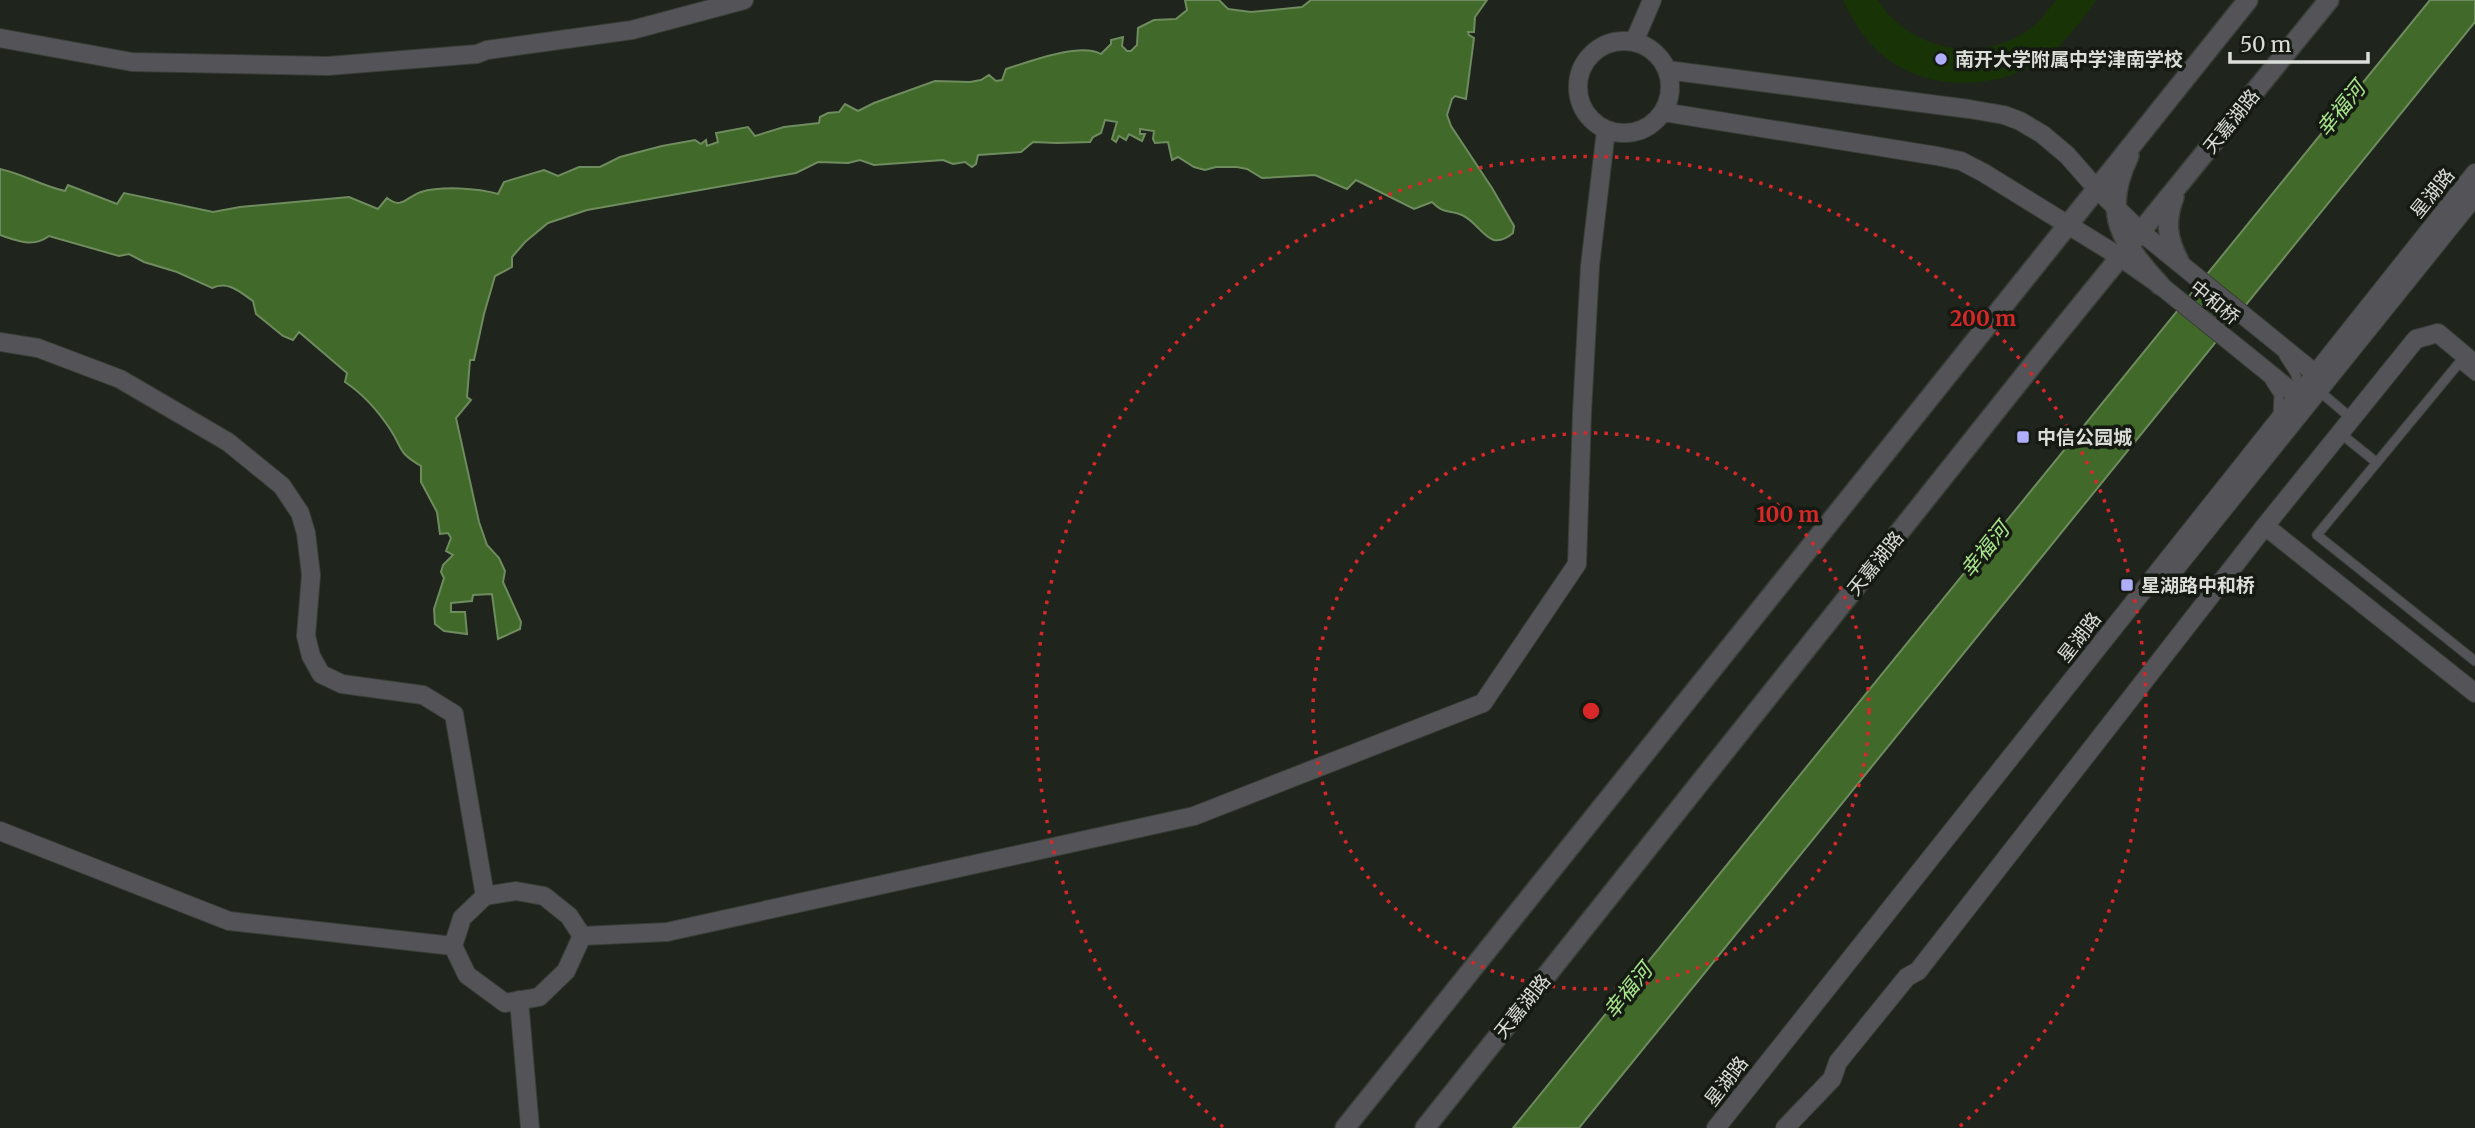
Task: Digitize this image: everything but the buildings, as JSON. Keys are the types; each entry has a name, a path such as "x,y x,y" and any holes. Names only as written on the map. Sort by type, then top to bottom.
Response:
{"street":[{"path":"0,38 132,62 328,66 477,54 487,50 632,30 744,0"},
{"path":"1634,42 1652,0"},
{"path":"1345,1128 2248,0"},
{"name":"天嘉湖路","path":"1425,1128 2329,0"},
{"path":"1619,41 1634,42 1659,57 1667,70 1670,91 1663,112 1655,122 1644,129 1631,133 1606,130 1593,122 1583,110 1578,95 1578,80 1583,66 1592,54 1605,45 1619,41"},
{"path":"1667,70 2004,115 2042,134 2067,155 2115,207"},
{"name":"中和桥","path":"1663,112 1923,153 1961,162 2006,184 2067,223 2179,261 2260,328 2309,390"},
{"path":"582,936 667,932 1195,816 1483,703 1577,565 1590,266 1606,130"},
{"path":"2141,133 2125,164 2115,207 2122,236 2160,285"},
{"name":"星湖路","path":"1716,1128 2309,390 2475,173"},
{"path":"2179,261 2170,246 2167,223 2180,183"},
{"name":"星湖路","path":"2309,390 2475,195"},
{"name":"中和桥","path":"2160,285 2243,352 2309,390"},
{"path":"1785,1128 1832,1079 1838,1062 1907,977 1918,971 2265,526 2416,339 2438,334 2475,364"},
{"path":"0,342 38,348 120,379 228,442 282,486 300,513 306,533 312,575 306,636 311,656 321,674 342,684 423,695 454,714 485,896"},
{"name":"星湖路","path":"1730,1128 2278,429"},
{"path":"2265,526 2475,693"},
{"path":"0,831 229,921 453,946"},
{"path":"516,891 544,897 569,916 582,936 566,971 539,997 505,1003 467,975 453,946 462,918 485,896 516,891"},
{"path":"519,1000 530,1128"}],"lane":[{"path":"2243,352 2279,395 2278,429"},
{"path":"2475,376 2459,363 2317,535 2475,661"},
{"path":"2309,390 2351,418"},
{"path":"2340,433 2375,462"}],"shaded area":[{"path":"1843,0 1878,0 1892,17 1909,31 1948,47 1969,49 2012,40 2035,25 2056,0 2097,0 2063,42 2038,63 1999,79 1957,83 1916,75 1880,53 1854,21"}],"water":[{"path":"1185,0 1219,0 1228,9 1251,12 1302,7 1311,0 1487,0 1475,17 1474,32 1468,32 1474,38 1466,99 1455,96 1447,115 1451,126 1514,226 1513,233 1504,239 1491,239 1462,215 1444,210 1432,202 1414,209 1356,180 1347,189 1315,175 1262,178 1247,169 1237,167 1205,170 1194,167 1178,157 1172,160 1168,142 1155,143 1154,131 1140,129 1140,134 1145,134 1142,141 1129,134 1126,140 1119,136 1116,142 1112,139 1117,122 1105,120 1101,133 1090,142 1033,142 1021,152 978,155 976,164 972,167 965,162 953,164 943,160 874,165 860,160 848,163 818,162 796,173 587,210 548,223 512,257 512,267 495,276 474,360 470,360 467,397 471,400 456,418 479,522 487,545 499,558 505,571 503,582 521,622 520,629 498,639 492,594 473,595 472,601 451,603 451,612 465,612 467,634 444,631 435,624 434,609 444,578 441,572 443,565 453,555 446,551 451,538 448,533 440,534 437,512 421,482 421,466 404,453 375,409 345,382 347,373 299,332 293,340 283,336 256,314 253,301 229,286 212,288 129,254 119,256 49,236 31,243 0,235 0,169 65,191 68,185 117,204 124,193 213,212 349,197 378,209 387,198 400,203 421,192 449,188 498,194 504,182 544,170 558,176 579,167 600,167 620,157 662,146 695,140 701,144 706,140 707,146 718,142 716,133 748,127 755,136 784,127 819,123 820,117 839,112 845,104 858,111 935,81 970,82 989,75 996,81 1002,80 1006,69 1040,58 1080,50 1101,54 1111,44 1111,40 1123,37 1122,46 1131,51 1137,45 1138,28 1154,20 1176,19 1187,10"},
{"name":"幸福河","path":"2430,0 2475,0 2475,22 1579,1128 1513,1128"}],"place":[{"name":"南开大学附属中学津南学校","path":"1941,59"},
{"name":"中信公园城","path":"2023,437"},
{"name":"星湖路中和桥","path":"2127,585"}]}
